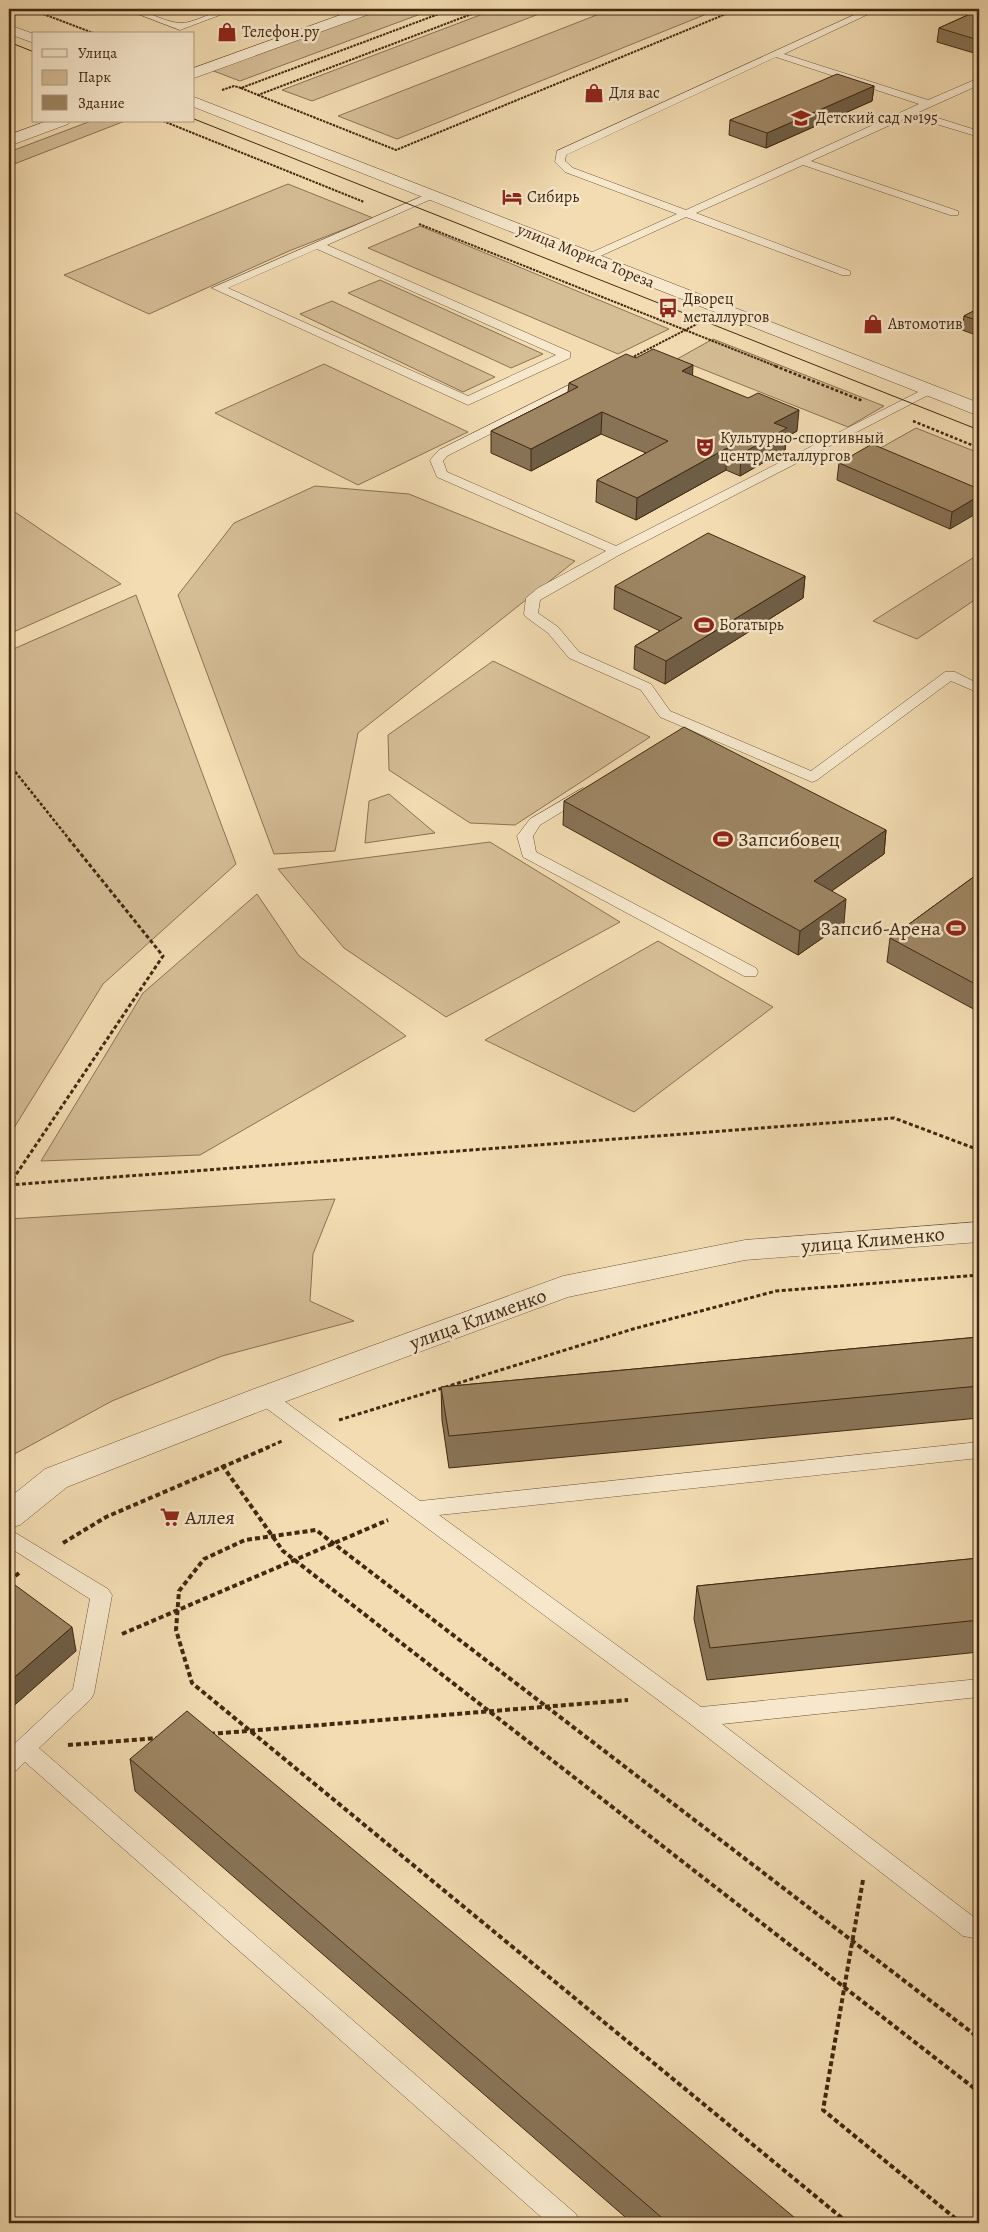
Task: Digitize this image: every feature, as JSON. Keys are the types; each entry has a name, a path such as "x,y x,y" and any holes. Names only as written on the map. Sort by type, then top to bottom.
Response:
{"street":[{"path":"195,73 370,9"},
{"path":"9,30 32,38"},
{"name":"улица Мориса Тореза","path":"195,102 979,410"},
{"path":"9,141 59,122"},
{"name":"улица Клименко","path":"9,1516 56,1478 265,1397 563,1287 745,1250 979,1232"}],"lane":[{"path":"130,9 180,27 231,9"},
{"path":"846,272 569,170 560,162 561,153 874,9"},
{"path":"774,54 929,104"},
{"path":"590,257 805,162 979,81"},
{"path":"911,113 979,134"},
{"path":"805,162 954,213"},
{"path":"318,245 566,355 468,401 218,288 432,195"},
{"path":"580,384 443,453 436,460 442,474 616,551"},
{"path":"930,390 891,412 616,551 533,598 531,614 553,630 574,655 646,687 665,714 812,777 950,675 979,689"},
{"path":"676,736 692,726"},
{"path":"593,787 535,822 525,836 529,854 750,972"},
{"path":"265,1397 671,1697 971,1929 979,1929"},
{"path":"416,1509 979,1450"},
{"path":"9,1537 101,1595 83,1694 17,1756 567,2223"},
{"path":"697,1717 979,1688"}],"path":[{"path":"30,9 91,32"},
{"path":"241,88 452,9"},
{"path":"258,95 485,9"},
{"path":"218,92 234,86 241,88 396,150 738,9"},
{"path":"165,122 979,448"},
{"path":"624,362 702,322"},
{"path":"9,764 163,956 9,1185"},
{"path":"9,1185 894,1118 979,1150"},
{"path":"9,1581 40,1556 106,1517 222,1465 309,1430 633,1329 776,1291 979,1274"},
{"path":"222,1465 283,1551 979,2092"},
{"path":"92,1647 416,1509"},
{"path":"848,2223 192,1683 176,1630 179,1591 204,1560 245,1540 316,1530 979,2038"},
{"path":"200,1734 671,1697"},
{"path":"17,1756 162,1738"},
{"path":"868,1850 823,2110 960,2223"}],"green space":[{"path":"377,9 434,9 240,81 211,70"},
{"path":"496,9 552,9 312,101 282,90"},
{"path":"612,9 719,9 397,139 338,116"},
{"path":"88,122 122,122 9,166 9,152"},
{"path":"288,184 373,218 289,251 149,314 64,275"},
{"path":"420,226 669,329 618,354 368,248"},
{"path":"380,280 543,354 511,368 348,293"},
{"path":"332,301 495,377 463,392 300,314"},
{"path":"713,339 884,406 848,427 677,359"},
{"path":"324,364 468,432 358,485 215,413"},
{"path":"916,428 979,453 979,492 877,450"},
{"path":"315,486 409,494 575,561 358,733 335,851 274,854 178,595 234,523"},
{"path":"9,508 121,584 9,634"},
{"path":"979,554 979,597 917,639 873,621"},
{"path":"136,595 236,864 103,984 9,1136 9,651"},
{"path":"493,661 650,737 515,825 470,823 389,770 388,735"},
{"path":"389,794 435,833 365,843 369,801"},
{"path":"490,842 620,922 446,1017 344,948 278,869"},
{"path":"257,894 299,956 406,1036 200,1155 41,1161 143,993"},
{"path":"658,941 773,1007 634,1112 485,1040"},
{"path":"335,1199 313,1254 310,1301 354,1321 222,1356 112,1401 9,1457 9,1219"}],"building":[{"path":"979,10 979,37 975,39 939,28"},
{"path":"837,74 874,86 767,133 730,120"},
{"path":"979,308 979,321 964,316"},
{"name":"Культурно-спортивный центр металлургов","path":"653,349 693,365 682,371 748,398 758,393 799,410 774,423 787,428 741,454 727,448 637,498 597,480 668,441 602,412 531,449 491,431 578,387 569,383 626,354 636,358"},
{"path":"872,444 979,489 979,496 952,512 839,463"},
{"path":"708,533 805,576 666,661 635,646 682,618 615,586"},
{"name":"Запсибовец","path":"684,727 886,830 814,881 846,899 800,931 564,801"},
{"name":"Запсиб-Арена","path":"979,873 979,986 890,938"},
{"path":"979,1337 979,1386 449,1436 441,1387"},
{"path":"979,1558 979,1620 710,1648 697,1586"},
{"path":"11,1582 72,1627 9,1682 9,1584"},
{"path":"187,1711 801,2223 668,2223 130,1759"}],"tram line":[{"path":"9,42 32,51"},
{"path":"195,119 979,430"}],"place":[{"name":"Телефон.ру","path":"227,32"},
{"name":"Для вас","path":"594,93"},
{"name":"Детский сад №195","path":"801,118"},
{"name":"Сибирь","path":"512,197"},
{"name":"Дворец металлургов","path":"668,308"},
{"name":"Автомотив","path":"873,324"},
{"name":"Культурно-спортивный центр металлургов","path":"705,447"},
{"name":"Богатырь","path":"704,625"},
{"name":"Запсибовец","path":"723,839"},
{"name":"Запсиб-Арена","path":"956,928"},
{"name":"Аллея","path":"170,1517"}]}
